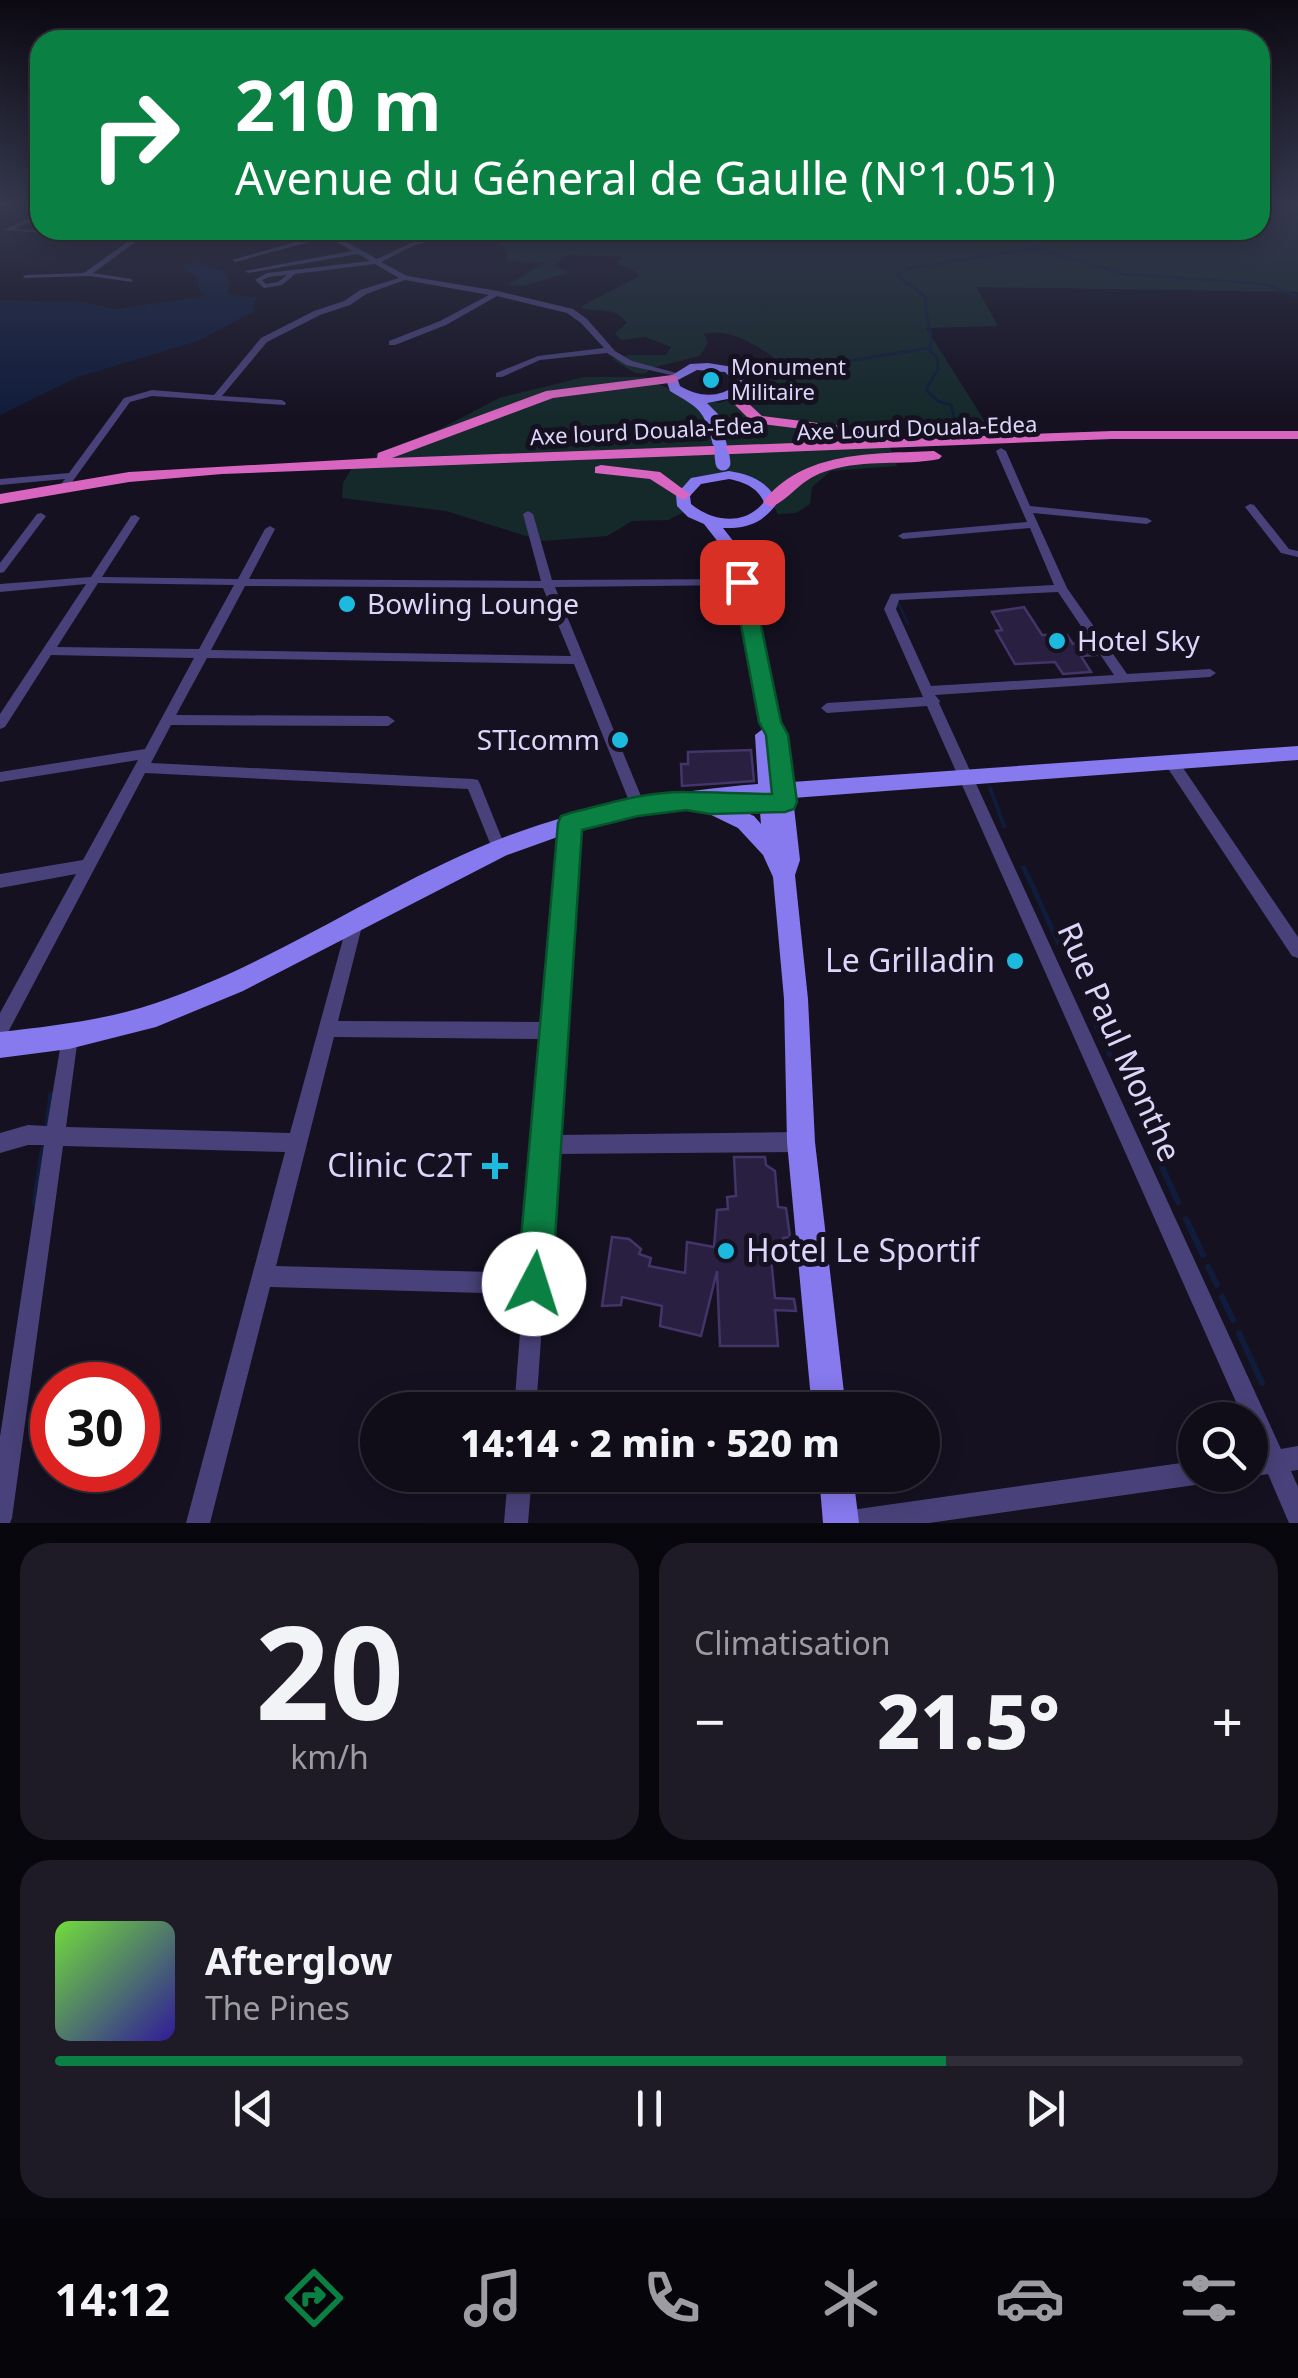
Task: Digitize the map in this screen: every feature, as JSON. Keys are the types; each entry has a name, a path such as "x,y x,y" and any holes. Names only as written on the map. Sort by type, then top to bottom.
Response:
{"highway":[{"path":"314,468 406,450 551,394 674,376"},
{"path":"740,390 746,412 774,423 1028,442"},
{"name":"Axe Lourd Douala-Edea","path":"0,503 178,481 1028,442 1298,438"},
{"path":"771,502 792,478 823,466 1000,451 1028,442"},
{"name":"Axe lourd Douala-Edea","path":"0,503 67,482 222,470 1028,442"},
{"path":"412,472 635,471 654,475 683,495"}],"main road":[{"path":"712,414 724,398 740,390 742,379 729,369 694,367 674,376 678,392 693,397 724,398"},
{"path":"693,397 712,414 723,463 760,485 771,502 754,519 737,556"},
{"path":"709,477 723,463"},
{"path":"742,477 709,477 696,481 683,495 688,510 710,521 725,524 754,519"},
{"path":"710,521 737,556 778,746 778,863 796,999 802,1142 827,1392"},
{"path":"770,722 765,734 777,797"},
{"path":"778,746 798,770 830,786"},
{"path":"710,805 1298,753"},
{"path":"0,1045 113,1028 182,1004 498,849 570,823 638,806 777,797 830,786 976,779"},
{"path":"686,801 710,805 746,822 778,863"},
{"path":"838,1492 842,1523"}],"street":[{"path":"25,276 82,275"},
{"path":"87,275 131,282"},
{"path":"401,275 570,311 610,350 637,367 674,376"},
{"path":"216,398 264,340 363,292 406,278"},
{"path":"392,343 443,324 498,293"},
{"path":"499,375 538,358 610,350"},
{"path":"0,482 67,482 130,398 152,393 282,403"},
{"path":"1000,451 1061,588 1123,678"},
{"path":"1250,507 1285,551 1298,554"},
{"path":"1027,508 1148,522"},
{"path":"528,514 548,585 638,806"},
{"path":"0,570 41,516"},
{"path":"0,724 98,580 135,518"},
{"path":"903,536 1032,525"},
{"path":"0,1030 270,528"},
{"path":"0,588 98,580 548,585 742,582"},
{"name":"Rue Paul Monthe","path":"1061,588 896,597 889,604 976,779 1298,1514"},
{"path":"50,651 577,660"},
{"path":"828,708 1210,673"},
{"path":"167,720 388,721"},
{"path":"0,777 149,753"},
{"path":"1172,763 1298,951"},
{"path":"141,768 473,784 498,849"},
{"path":"525,1392 570,823"},
{"path":"0,881 88,866"},
{"path":"198,1523 355,922"},
{"path":"327,1029 554,1032"},
{"path":"0,1518 69,1037"},
{"path":"0,1143 28,1135 297,1143"},
{"path":"545,1145 802,1142"},
{"path":"262,1276 534,1284"},
{"path":"842,1523 1178,1474"},
{"path":"516,1523 519,1492"}],"green space":[{"path":"524,275 560,275 523,286 508,285"},
{"path":"1298,275 1298,292 976,287 998,326 926,328 991,431 882,427 897,466 831,471 812,487 810,504 796,513 778,514 766,491 729,475 687,487 688,510 668,520 632,521 607,536 542,541 446,511 342,498 343,483 356,461 377,457 375,454 440,429 499,398 584,377 645,377 675,392 719,403 767,389 767,380 758,367 773,357 749,342 723,333 704,334 708,342 700,356 651,368 645,374 635,373 612,359 666,355 671,347 645,337 621,340 615,333 627,323 622,317 580,307 639,276"}],"water":[{"path":"194,275 226,275 230,280 227,294 257,298 252,306 255,311 198,341 78,377 0,415 0,300 81,302 116,309 208,296 199,290"}],"building":[{"name":"Hotel Sky","path":"1024,607 1042,635 1067,635 1073,644 1088,643 1096,655 1081,656 1091,672 1063,674 1055,662 1015,664 996,631 1002,630 992,612"},
{"path":"751,750 754,781 682,786 681,764 688,764 688,752"},
{"name":"Hotel Le Sportif","path":"734,1157 765,1157 766,1165 775,1171 778,1207 786,1208 790,1237 783,1238 784,1247 770,1248 775,1298 794,1299 796,1311 775,1310 778,1346 720,1346 717,1271 701,1336 660,1326 662,1306 622,1297 621,1305 602,1306 612,1237 629,1239 641,1249 639,1254 651,1258 649,1266 685,1273 687,1242 714,1247 717,1210 728,1209 727,1197 736,1196"}],"waterway":[{"path":"896,275 926,297 930,352 937,357 938,369 926,390 938,401 951,405 954,416"},
{"path":"1138,275 1265,284 1296,296"},
{"path":"825,365 928,348"},
{"path":"898,602 908,624"},
{"path":"990,788 1004,826"},
{"path":"1024,868 1058,942"},
{"path":"1094,1021 1112,1059"},
{"path":"1124,1085 1150,1142"},
{"path":"47,1124 51,1094"},
{"path":"42,1157 44,1143"},
{"path":"1155,1151 1158,1157"},
{"path":"35,1203 42,1154"},
{"path":"1156,1154 1178,1202"},
{"path":"1186,1219 1203,1255"},
{"path":"1208,1267 1217,1285"},
{"path":"1222,1297 1233,1320"},
{"path":"1239,1333 1262,1383"}],"place":[{"name":"Monument Militaire","path":"711,380"},
{"name":"Bowling Lounge","path":"347,604"},
{"name":"Hotel Sky","path":"1057,641"},
{"name":"STIcomm","path":"620,740"},
{"name":"Le Grilladin","path":"1015,961"},
{"name":"Clinic C2T","path":"495,1166"},
{"name":"Hotel Le Sportif","path":"726,1251"}],"route":[{"path":"534,1284 570,823 638,806 686,801 710,805 785,802 777,735 770,722 742,582"}]}
